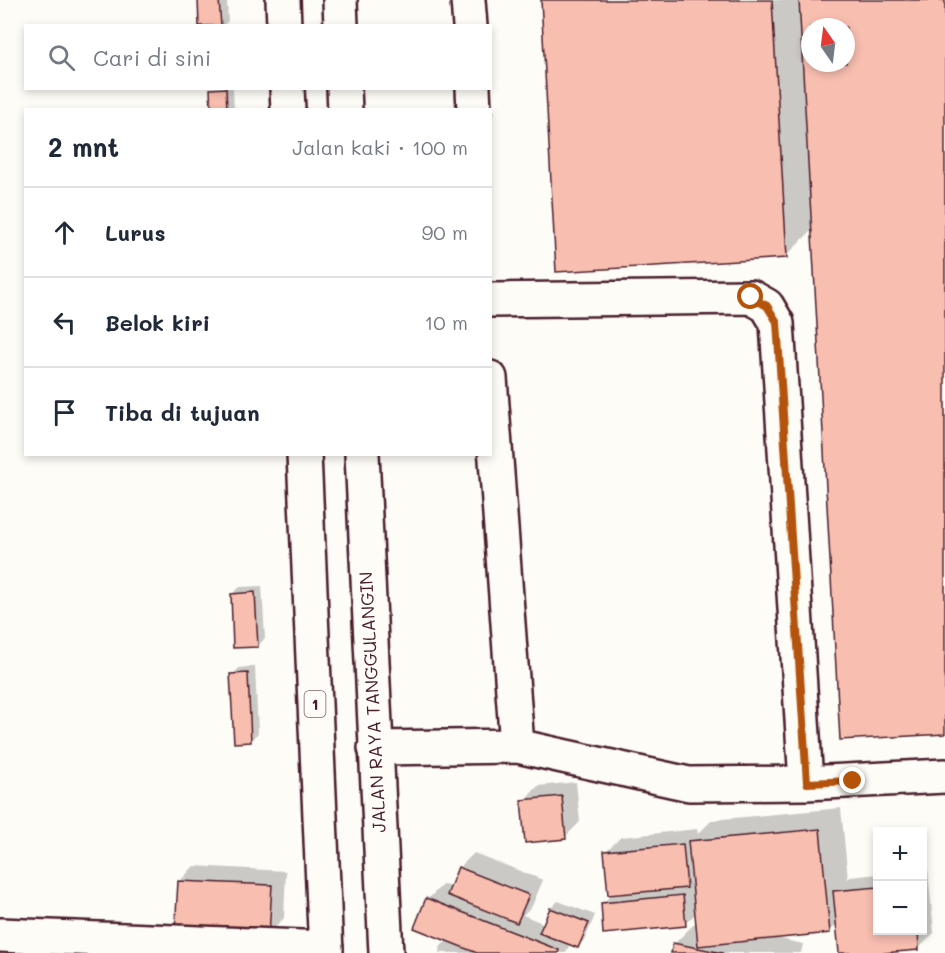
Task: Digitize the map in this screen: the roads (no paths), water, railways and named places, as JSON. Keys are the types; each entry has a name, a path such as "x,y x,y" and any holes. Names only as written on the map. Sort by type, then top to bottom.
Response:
{"main road":[{"path":"283,0 284,24"},
{"path":"340,0 342,24"},
{"path":"468,0 470,24"},
{"path":"287,90 288,108"},
{"path":"344,90 345,108"},
{"path":"473,90 474,108"},
{"path":"492,300 751,297 767,306 777,322 807,783"},
{"path":"492,405 517,746"},
{"name":"1","path":"304,456 326,950"},
{"name":"JALAN RAYA TANGGULANGIN","path":"362,456 386,951"},
{"path":"375,748 517,746 689,784 807,783 945,776"},
{"path":"0,935 326,950"}]}
